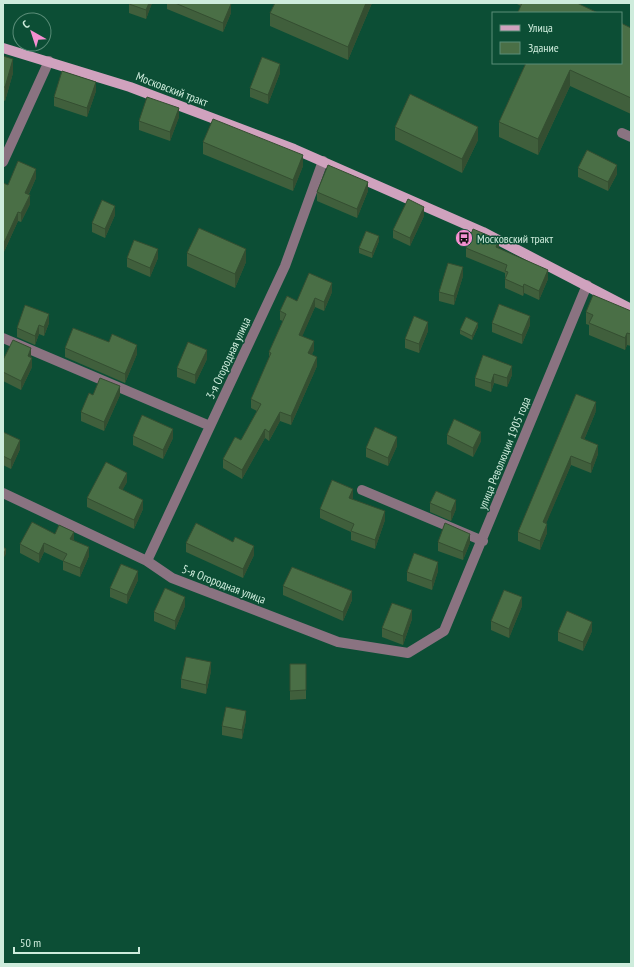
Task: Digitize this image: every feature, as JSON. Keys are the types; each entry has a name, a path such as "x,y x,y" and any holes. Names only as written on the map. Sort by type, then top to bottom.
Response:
{"main road":[{"name":"Московский тракт","path":"3,48 50,61 130,87 294,149 484,232 631,309"}],"street":[{"path":"3,162 50,61"},
{"name":"3-я Огородная улица","path":"147,561 285,266 323,162"},
{"name":"улица Революции 1905 года","path":"444,631 483,541 587,285"},
{"path":"3,338 210,426"},
{"path":"362,490 483,541"},
{"name":"5-я Огородная улица","path":"3,494 147,561 172,578 338,642 408,653 444,631"}],"building":[{"path":"129,3 149,3 146,10"},
{"path":"175,3 228,3 231,4 223,23"},
{"path":"275,3 366,3 348,47 270,13"},
{"path":"522,3 577,3 596,12 518,12"},
{"path":"622,24 631,28 631,98 570,70 538,139 499,122 526,64 622,64"},
{"path":"3,56 13,59 5,87 3,87"},
{"path":"262,57 280,64 268,95 250,88"},
{"path":"62,71 96,82 87,108 54,97"},
{"path":"410,94 478,127 462,159 395,127"},
{"path":"147,97 179,108 170,132 139,121"},
{"path":"213,119 303,155 293,180 203,142"},
{"path":"587,150 617,165 608,182 578,168"},
{"path":"18,161 36,169 25,193 30,195 21,213 18,212 3,245 3,183 8,185"},
{"path":"328,165 368,182 357,209 317,192"},
{"path":"408,199 424,207 410,238 393,230"},
{"path":"102,200 115,206 105,229 92,223"},
{"path":"199,228 246,249 235,274 187,253"},
{"path":"473,229 499,240 496,247 548,270 539,291 524,284 523,287 505,279 508,272 505,271 507,265 466,248"},
{"path":"366,231 379,236 372,253 359,248"},
{"path":"134,240 158,249 150,268 127,258"},
{"path":"448,263 463,267 454,296 439,292"},
{"path":"309,273 332,283 324,302 315,298 299,335 314,341 308,353 317,357 291,416 280,412 269,432 265,429 242,470 223,459 235,437 241,440 261,404 251,399 271,353 269,352 286,314 280,311 287,296 297,301"},
{"path":"593,295 631,311 631,334 627,333 625,338 589,323 593,315 586,312"},
{"path":"499,304 530,316 522,335 492,323"},
{"path":"25,305 49,314 44,327 39,325 35,336 17,328"},
{"path":"414,316 428,322 419,344 405,339"},
{"path":"466,317 478,323 472,336 460,330"},
{"path":"73,328 109,342 112,334 137,345 125,374 65,348"},
{"path":"13,340 31,348 28,356 32,358 21,381 3,372 3,360"},
{"path":"188,342 207,350 195,375 177,368"},
{"path":"483,355 512,366 507,378 494,374 491,383 475,378"},
{"path":"100,378 120,386 104,422 81,412 89,393 93,395"},
{"path":"576,394 596,402 581,438 598,445 591,464 571,456 543,522 547,524 540,541 518,532"},
{"path":"142,415 173,429 163,450 133,436"},
{"path":"454,419 481,432 473,448 447,435"},
{"path":"375,427 397,437 388,458 366,448"},
{"path":"3,432 20,440 11,460 3,456"},
{"path":"106,462 127,473 119,488 143,500 134,520 87,498"},
{"path":"332,480 353,489 349,498 385,511 375,540 351,531 354,524 320,509"},
{"path":"436,491 456,500 451,512 430,503"},
{"path":"32,522 55,534 59,525 74,532 70,539 89,547 80,568 63,561 67,554 44,543 39,554 20,544"},
{"path":"196,523 233,542 235,537 254,546 243,569 186,543"},
{"path":"445,523 470,534 463,552 438,542"},
{"path":"3,547 6,549 3,555"},
{"path":"414,553 438,562 432,581 407,572"},
{"path":"121,564 138,571 127,595 110,588"},
{"path":"292,567 352,591 343,612 283,586"},
{"path":"165,588 185,597 175,621 154,612"},
{"path":"504,590 522,597 509,629 491,621"},
{"path":"392,603 412,610 403,636 382,628"},
{"path":"567,611 592,622 583,642 558,632"},
{"path":"186,657 211,662 206,685 181,679"},
{"path":"290,664 306,664 306,690 290,691"},
{"path":"226,707 246,711 242,730 222,726"}],"place":[{"name":"Московский тракт","path":"464,238"}]}
